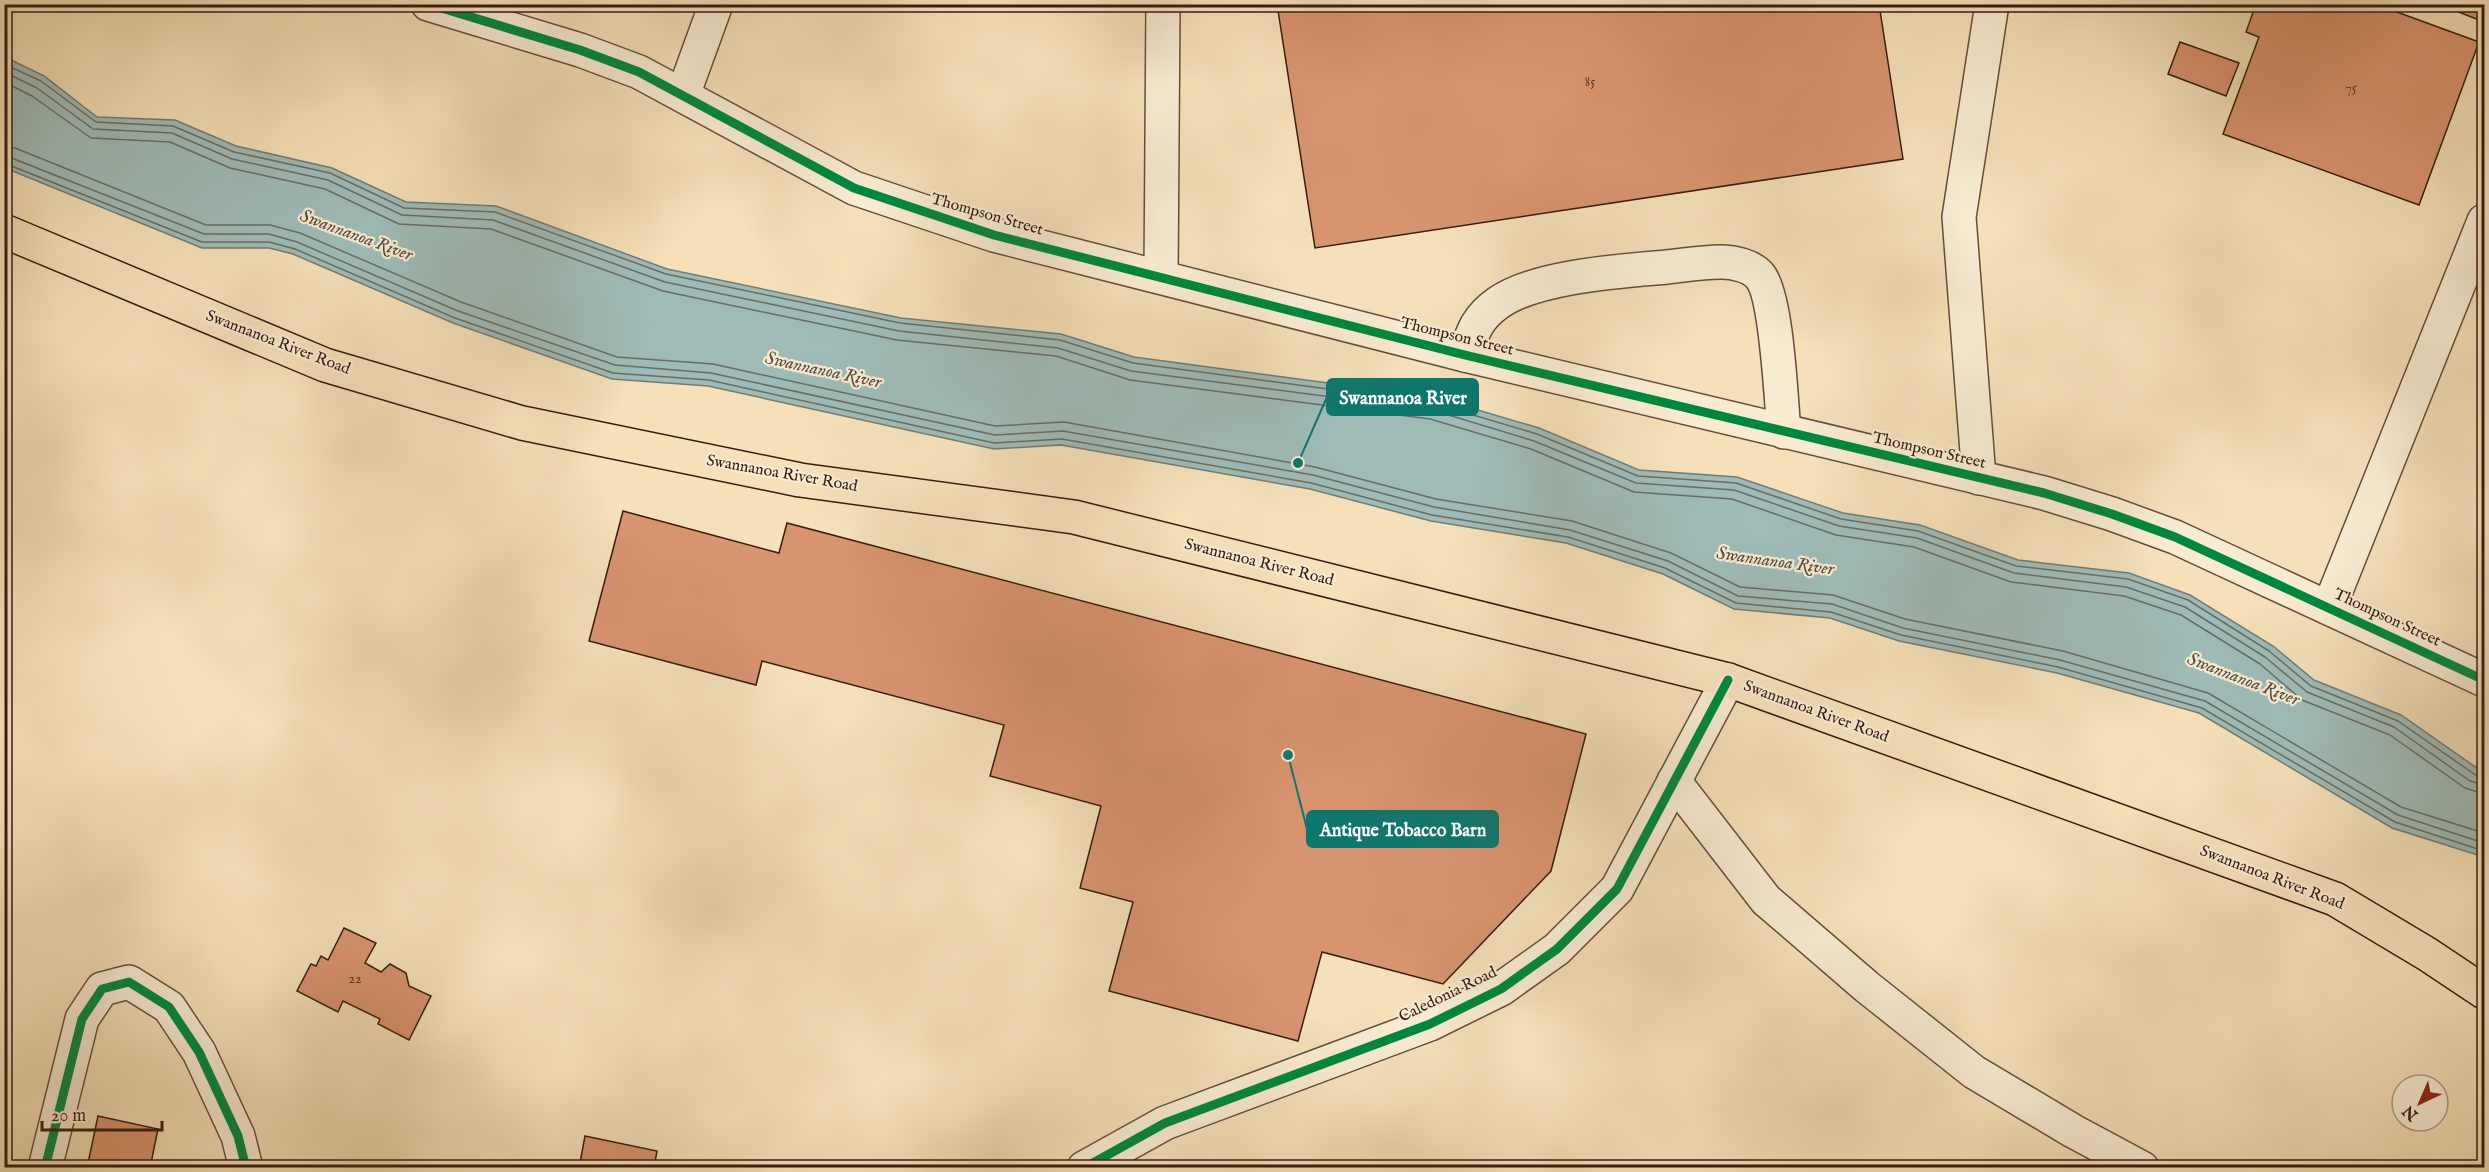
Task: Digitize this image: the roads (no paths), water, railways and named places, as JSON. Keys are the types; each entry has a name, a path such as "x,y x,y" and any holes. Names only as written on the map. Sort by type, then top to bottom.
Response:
{"main road":[{"name":"Swannanoa River Road","path":"4,231 325,364 522,423 800,480 1074,517 1728,680 2335,899 2427,954 2484,992"}],"street":[{"name":"Thompson Street","path":"428,4 579,50 639,72 854,188 994,235 1465,355 2044,493 2175,537 2484,680"},
{"path":"683,95 716,4"},
{"path":"1161,278 1164,4"},
{"path":"1979,478 1959,217 1992,4"},
{"path":"2329,608 2484,220"},
{"path":"1465,355 1476,322 1498,303 1530,288 1600,273 1723,262 1744,266 1759,274 1767,287 1784,432"},
{"name":"Caledonia Road","path":"1084,1167 1166,1123 1430,1024 1501,988 1557,949 1617,889 1728,680"},
{"path":"1674,781 1766,900 1867,987 1974,1072 2073,1131 2142,1167"},
{"path":"45,1167 82,1019 102,989 129,982 169,1007 199,1052 238,1136 246,1167"}],"water":[{"path":"5,57 44,76 97,117 175,120 236,146 332,168 406,202 496,206 667,269 901,318 1061,334 1134,357 1434,397 1539,428 1639,470 1737,477 1843,513 1920,525 2018,560 2129,573 2190,595 2273,646 2314,680 2401,715 2484,773 2484,857 2392,828 2199,713 2057,673 1899,641 1830,618 1734,609 1663,574 1566,543 1431,521 1310,489 1061,445 994,449 708,386 612,379 453,323 293,254 269,248 202,248 5,168"}],"place":[{"name":"Swannanoa River","path":"1298,463"},
{"name":"Antique Tobacco Barn","path":"1288,755"}]}
